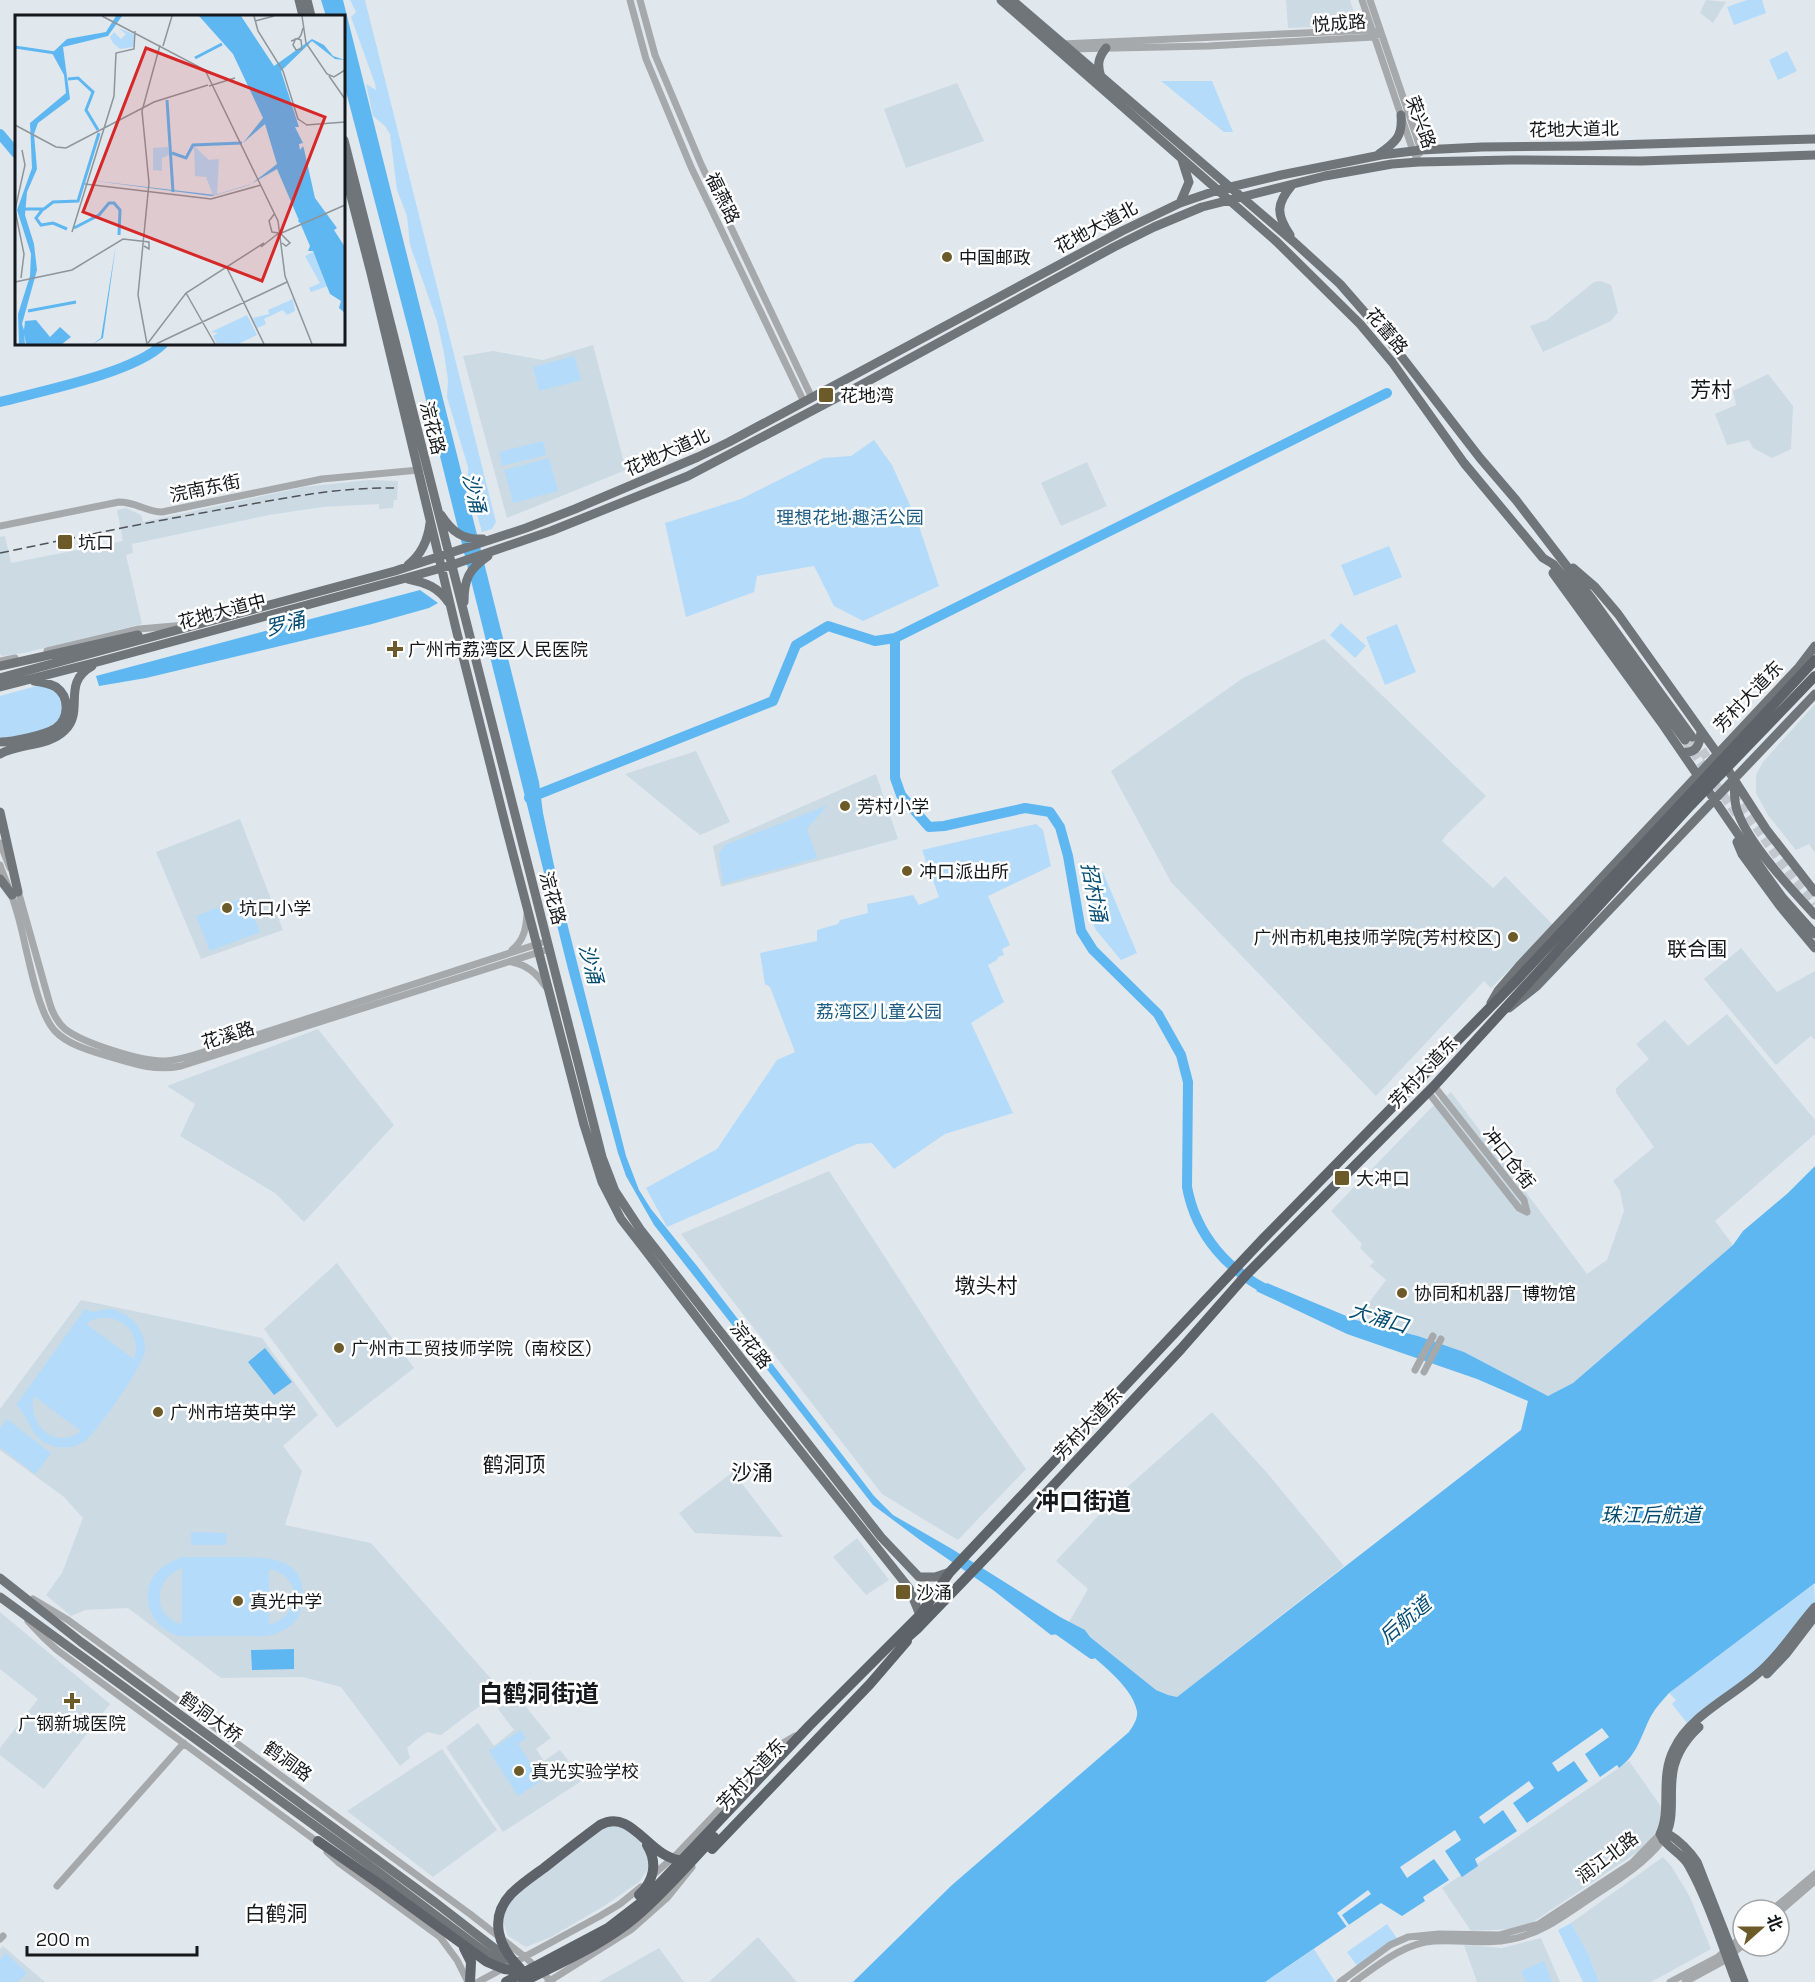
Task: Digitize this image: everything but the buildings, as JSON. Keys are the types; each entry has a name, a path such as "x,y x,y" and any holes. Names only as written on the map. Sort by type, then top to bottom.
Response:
{"highway":[{"name":"芳村大道东","path":"558,1964 608,1937 649,1905 879,1663 917,1629 1181,1349 1245,1277 1431,1089 1497,1017 1565,936 1815,660"},
{"name":"芳村大道东","path":"506,1982 608,1928 636,1907 809,1726 920,1615 952,1570 1235,1268 1488,1008 1565,936 1815,676"},
{"path":"520,1968 505,1951 499,1934 500,1914 509,1898 604,1822 621,1822 668,1858 685,1861 702,1856 713,1848 870,1684 917,1629"},
{"path":"506,1982 535,1961 613,1917 645,1889 652,1877 653,1861 649,1848 635,1831"},
{"path":"318,1842 487,1962 504,1969 531,1972 558,1964"},
{"path":"455,1939 469,1958 471,1971 469,1982"},
{"path":"522,1982 558,1964"},
{"path":"517,1982 535,1967"}],"main road":[{"path":"299,0 303,15"},
{"path":"307,0 311,15"},
{"name":"花蕾路","path":"1001,0 1061,46 1101,77 1340,284 1382,331 1599,608 1688,739 1585,602 1553,564 1543,558 1464,463 1392,362 1360,324 1277,242 1181,157 1061,46 1012,0"},
{"path":"1101,77 1099,59 1106,48"},
{"path":"1376,156 1389,147 1399,135 1402,125 1401,115"},
{"name":"花地大道北","path":"444,556 575,509 698,457 1122,231 1180,203 1218,190 1376,156 1417,150 1815,139"},
{"name":"浣花路","path":"345,144 439,516 444,556 462,598 464,616 602,1157 615,1191 627,1211 869,1522 905,1563 920,1577 935,1577 952,1570"},
{"name":"花地大道北","path":"447,567 551,531 688,476 868,382 1114,247 1184,214 1229,199 1358,170 1419,162 1641,161 1815,154"},
{"path":"1180,203 1189,182 1181,157"},
{"name":"浣花路","path":"345,173 419,471 439,516 444,556"},
{"path":"1292,185 1282,197 1280,215 1294,242"},
{"path":"1484,487 1496,477"},
{"path":"449,603 432,585 406,579 403,568 418,555 439,516 458,534 472,540 492,539"},
{"path":"1554,550 1604,597 1717,753 1767,829 1815,892"},
{"path":"462,598 469,574 477,564 496,551"},
{"name":"花地大道中","path":"0,678 444,556"},
{"path":"1543,558 1698,774 1782,897 1815,934"},
{"name":"浣花路","path":"447,567 446,582 449,603 527,909 593,1157 602,1182 621,1219 775,1420 897,1572 911,1593 920,1615"},
{"name":"花地大道中","path":"0,687 447,567"},
{"path":"0,666 210,620"},
{"name":"芳村大道东","path":"1488,1008 1498,991 1521,964 1799,666 1815,646"},
{"path":"4,742 56,728 64,719 78,678 87,669 101,661"},
{"path":"0,754 46,741 60,734 72,722 70,698 60,690 50,684 19,681"},
{"name":"芳村大道东","path":"1497,1017 1537,986 1815,694"},
{"path":"1682,752 1688,753 1698,747 1701,731"},
{"path":"1735,780 1815,884"},
{"path":"1735,780 1736,804 1740,819 1765,856 1815,915"},
{"path":"0,812 15,893"},
{"path":"1657,819 1678,838"},
{"path":"1728,820 1743,854 1780,906 1815,948"},
{"path":"0,879 15,893"},
{"path":"897,1572 900,1574 906,1571 905,1563"},
{"name":"鹤洞路","path":"0,1578 12,1587"},
{"name":"鹤洞大桥","path":"12,1587 81,1642 451,1914 535,1982"},
{"path":"0,1597 21,1612"},
{"name":"润江北路","path":"1663,1836 1667,1771 1671,1754 1678,1740 1696,1722 1764,1668 1815,1607"},
{"name":"鹤洞大桥","path":"21,1612 465,1936 522,1982"},
{"path":"1744,1982 1688,1863 1663,1836 1672,1812 1673,1772 1679,1753 1687,1740 1767,1674 1786,1654 1815,1616"},
{"path":"1729,1953 1736,1982"}],"street":[{"name":"福燕路","path":"630,0 646,59 691,167 808,400"},
{"name":"福燕路","path":"640,0 655,55 701,164 808,400"},
{"name":"荣兴路","path":"1362,0 1376,33 1417,150 1419,162"},
{"name":"荣兴路","path":"1370,0 1376,33 1401,115 1417,150"},
{"name":"悦成路","path":"1061,46 1376,33"},
{"name":"悦成路","path":"1061,46 1106,48 1209,45 1376,33"},
{"name":"浣南东街","path":"0,526 119,502 130,502 155,512 162,512 332,478 419,471"},
{"path":"0,661 139,629 189,625"},
{"path":"0,843 15,893"},
{"path":"0,865 15,893"},
{"name":"花溪路","path":"15,893 43,1011 48,1023 63,1038 97,1053 160,1069 215,1055 548,946"},
{"path":"527,909 527,924 522,939 509,957 536,974 549,991"},
{"name":"冲口仓街","path":"1431,1089 1524,1200 1527,1212 1519,1208 1431,1089"},
{"path":"1415,1370 1433,1336"},
{"path":"1424,1372 1441,1339"},
{"name":"鹤洞路","path":"12,1587 68,1620 319,1803 470,1914 525,1957 549,1981"},
{"path":"21,1612 57,1650 302,1830 339,1863 440,1937 457,1960 469,1982"},
{"name":"芳村大道东","path":"478,1982 590,1922 628,1898 678,1853 783,1743 809,1726"},
{"path":"57,1886 184,1743"},
{"path":"302,1830 312,1829 319,1823 321,1812 319,1803"},
{"name":"润江北路","path":"1340,1982 1390,1945 1408,1937 1438,1934 1499,1935 1539,1924 1632,1863 1663,1836"},
{"name":"润江北路","path":"1354,1982 1394,1955 1421,1943 1501,1941 1540,1930 1561,1919 1634,1869 1651,1855 1663,1836"},
{"name":"芳村大道东","path":"549,1981 624,1935 642,1921 681,1882 700,1852"},
{"path":"1786,1898 1815,1874"},
{"path":"1791,1902 1815,1881"},
{"path":"1685,1982 1710,1970 1731,1950"},
{"path":"1671,1982 1729,1953"}],"shaded area":[{"path":"1286,0 1350,0 1358,25 1288,28"},
{"path":"1706,0 1726,2 1713,23 1700,13"},
{"path":"957,83 984,141 906,168 884,109"},
{"path":"1601,281 1611,285 1618,312 1611,321 1543,352 1530,326 1547,320 1594,282"},
{"path":"593,345 626,470 507,518 463,356 493,351 543,360"},
{"path":"1768,374 1793,406 1791,449 1772,458 1753,448 1749,440 1727,445 1715,414 1736,405 1733,391"},
{"path":"1087,462 1107,506 1061,526 1041,483"},
{"path":"369,480 398,481 397,500 394,500 393,508 379,509 379,504 323,507 269,515 132,544 133,553 126,555 142,624 24,653 2,656 0,654 0,537 5,536 11,563 123,541 117,510 126,508 141,515 143,522 304,487"},
{"path":"1324,639 1486,796 1442,841 1493,888 1505,876 1553,925 1491,988 1484,981 1376,1096 1171,882 1111,771 1243,678"},
{"path":"1815,704 1815,853 1809,844 1796,850 1768,815 1756,793 1756,775 1763,762"},
{"path":"696,751 730,822 700,835 625,774"},
{"name":"芳村小学","path":"876,774 898,839 721,887 713,846"},
{"name":"坑口小学","path":"240,819 283,930 201,959 156,852"},
{"path":"1741,948 1777,992 1815,971 1815,1040 1811,1036 1776,1065 1704,979"},
{"path":"1727,1014 1815,1120 1815,1134 1715,1221 1733,1245 1573,1383 1548,1396 1464,1352 1418,1336 1356,1320 1386,1280 1370,1266 1374,1262 1360,1248 1362,1244 1331,1211 1430,1109 1451,1092 1587,1274 1607,1260 1624,1211 1620,1191 1613,1181 1654,1147 1616,1093 1616,1088 1649,1059 1636,1044 1665,1020 1688,1046"},
{"path":"318,1029 394,1125 304,1222 275,1193 180,1136 195,1104 167,1086"},
{"path":"829,1171 983,1408 1026,1469 958,1540 882,1494 681,1234"},
{"name":"广州市工贸技师学院（南校区）","path":"337,1263 414,1368 337,1428 264,1329"},
{"path":"81,1300 262,1338 318,1415 283,1446 302,1471 285,1525 371,1543 501,1690 441,1735 427,1732 416,1740 407,1748 410,1758 400,1766 341,1687 303,1677 221,1678 128,1608 85,1610 71,1616 46,1595 62,1573 83,1518 64,1497 0,1450 0,1409"},
{"path":"1212,1412 1268,1474 1344,1566 1177,1697 1156,1690 1090,1637 1085,1630 1069,1622 1088,1589 1056,1561 1115,1498"},
{"path":"733,1472 783,1537 695,1533 679,1513"},
{"path":"857,1538 889,1580 866,1595 833,1557"},
{"name":"广钢新城医院","path":"0,1612 110,1704 44,1789 0,1755 0,1748 38,1699 0,1669"},
{"name":"真光实验学校","path":"515,1693 551,1738 536,1749 544,1761 560,1750 583,1780 503,1832 446,1747 478,1723 494,1746 514,1730 498,1709"},
{"path":"442,1749 497,1830 433,1877 347,1811"},
{"path":"1629,1761 1662,1808 1660,1822 1655,1833 1642,1849 1530,1924 1509,1929 1471,1931 1442,1888"},
{"path":"615,1823 633,1833 648,1855 648,1869 639,1882 604,1906 551,1937 526,1947 508,1936 504,1925 504,1915 508,1904 526,1885 601,1828"},
{"path":"1663,1857 1672,1867 1690,1897 1711,1949 1651,1982 1599,1982 1589,1955 1571,1923"},
{"path":"758,1937 797,1982 709,1982"},
{"path":"1541,1938 1560,1982 1477,1982 1464,1945 1502,1948"},
{"path":"3,1946 45,1982 0,1982 0,1949"},
{"path":"659,1948 684,1982 599,1982"}],"green space":[{"path":"350,0 365,0 496,522 492,529 482,532 468,484 468,467 447,397 448,380 437,321 410,245 407,216 397,190 390,134 385,126 373,116 366,84 376,90 375,84 351,17 356,12"},
{"path":"1747,0 1762,0 1766,13 1734,25 1727,7"},
{"path":"1787,51 1797,71 1778,80 1769,60"},
{"path":"1161,81 1212,81 1233,132 1224,132"},
{"path":"574,356 581,380 539,391 533,367"},
{"name":"理想花地·趣活公园","path":"874,440 892,465 918,523 939,586 863,621 834,606 814,566 757,576 754,592 686,617 665,523 741,499 823,458 851,456"},
{"path":"543,441 546,455 502,466 499,452"},
{"path":"549,458 558,491 513,503 504,470"},
{"path":"1389,546 1402,577 1354,596 1341,565"},
{"path":"1341,623 1366,646 1355,658 1330,635"},
{"path":"1397,624 1416,672 1385,685 1366,637"},
{"path":"40,685 56,691 61,704 61,714 57,722 39,731 6,738 0,737 0,696"},
{"path":"828,805 807,829 817,858 723,884 719,853 725,845"},
{"name":"荔湾区儿童公园","path":"1036,824 1043,830 1051,866 988,896 1010,945 1002,949 1004,955 988,965 1004,1002 971,1023 1013,1113 945,1134 894,1169 872,1143 857,1144 667,1227 646,1188 717,1149 777,1060 795,1052 770,987 765,984 760,953 817,941 817,930 838,924 840,920 868,913 867,904 913,895 919,905 939,897 922,850"},
{"path":"1102,870 1137,953 1121,960 1096,930 1091,919 1088,877"},
{"path":"246,897 260,932 210,951 196,916"},
{"path":"85,1309 92,1312 107,1309 117,1311 130,1318 140,1329 145,1343 143,1358 119,1398 85,1441 63,1447 43,1442 16,1405","holes":["100,1318 117,1320 129,1329 135,1342 134,1359 86,1324","35,1397 81,1431 62,1438 46,1432 35,1417"]},
{"path":"7,1419 51,1453 35,1474 0,1447 0,1428"},
{"path":"191,1532 227,1533 226,1545 191,1545"},
{"path":"182,1557 247,1557 274,1560 285,1564 294,1570 300,1579 303,1592 299,1615 288,1627 267,1636 179,1636 165,1630 151,1613 148,1591 156,1573","holes":["182,1568 182,1624 181,1624 171,1620 165,1613 160,1597 161,1588 166,1580","269,1569 288,1579 293,1587 294,1596 288,1613 269,1625"]},
{"path":"1814,1584 1815,1603 1764,1664 1687,1723 1672,1704 1676,1700 1669,1693"},
{"path":"520,1730 526,1738 518,1744 542,1780 518,1796 489,1751"},
{"path":"1571,1923 1589,1955 1599,1982 1583,1982 1558,1930"},
{"path":"1387,1924 1398,1940 1358,1967 1347,1952"},
{"path":"1314,1949 1335,1982 1265,1982"},
{"path":"6,1953 27,1973 18,1982 0,1980 0,1959"},
{"path":"1544,1961 1552,1982 1526,1982 1521,1971"}],"water":[{"name":"珠江后航道","path":"321,0 343,0 539,782 561,899 626,1156 639,1190 651,1209 874,1496 893,1515 1085,1630 1090,1637 1156,1690 1177,1697 1521,1430 1528,1401 1477,1379 1347,1334 1256,1291 1267,1283 1356,1320 1418,1336 1464,1352 1548,1396 1573,1383 1733,1245 1743,1231 1788,1193 1815,1166 1815,1583 1669,1693 1651,1716 1631,1757 1619,1768 1617,1765 1600,1777 1585,1754 1609,1737 1602,1728 1552,1763 1558,1772 1574,1761 1588,1781 1527,1823 1513,1803 1534,1788 1529,1781 1479,1817 1484,1824 1503,1810 1517,1831 1475,1859 1478,1866 1462,1877 1445,1851 1461,1840 1455,1830 1400,1867 1407,1878 1434,1859 1449,1880 1423,1897 1425,1901 1402,1916 1381,1903 1265,1982 853,1982 952,1885 1129,1732 1136,1720 1137,1711 1134,1701 1119,1681 1065,1633 1051,1635 993,1590 873,1505 654,1225 626,1176 568,969 409,332 345,88 345,15 326,15"},
{"path":"420,590 438,603 429,608 372,624 146,678 99,686 96,676"},
{"path":"265,1348 292,1382 274,1395 248,1362"},
{"path":"294,1649 294,1669 252,1670 251,1650"}],"pier":[{"path":"1368,1890 1371,1894 1342,1915 1349,1925 1347,1927 1337,1913"}],"waterway":[{"path":"0,134 15,152"},
{"path":"0,402 109,372 131,364 162,345"},
{"path":"529,798 773,701 796,645 828,626 875,641 895,638 1387,393"},
{"name":"招村涌","path":"895,638 895,778 901,795 929,827 944,826 1025,808 1050,812 1060,827 1068,856 1081,931 1093,950 1158,1014 1181,1055 1188,1082 1187,1187 1198,1221 1207,1237 1229,1263 1273,1293"},
{"name":"沙涌","path":"1051,1625 1092,1654"}],"tunnel":[{"path":"1694,739 1783,865 1815,904"},
{"path":"1685,740 1737,815"}],"railway":[{"path":"0,553 292,497 353,489 394,488"}],"place":[{"name":"中国邮政","path":"947,257"},
{"name":"花地湾","path":"826,395"},
{"name":"坑口","path":"65,542"},
{"name":"广州市荔湾区人民医院","path":"395,649"},
{"name":"芳村小学","path":"845,806"},
{"name":"冲口派出所","path":"907,871"},
{"name":"坑口小学","path":"227,908"},
{"name":"广州市机电技师学院(芳村校区)","path":"1513,937"},
{"name":"大冲口","path":"1342,1178"},
{"name":"协同和机器厂博物馆","path":"1402,1293"},
{"name":"广州市工贸技师学院（南校区）","path":"339,1348"},
{"name":"广州市培英中学","path":"158,1412"},
{"name":"沙涌","path":"903,1592"},
{"name":"真光中学","path":"238,1601"},
{"name":"广钢新城医院","path":"72,1701"},
{"name":"真光实验学校","path":"519,1771"}],"district":[{"name":"芳村","path":"1711,389"},
{"name":"联合围","path":"1697,949"},
{"name":"墩头村","path":"986,1285"},
{"name":"鹤洞顶","path":"514,1464"},
{"name":"沙涌","path":"752,1472"},
{"name":"冲口街道","path":"1083,1501"},
{"name":"白鹤洞街道","path":"539,1693"},
{"name":"白鹤洞","path":"276,1913"}],"water label":[{"name":"罗涌","path":"285,624"},
{"name":"大涌口","path":"1379,1318"},
{"name":"后航道","path":"1405,1620"}]}
